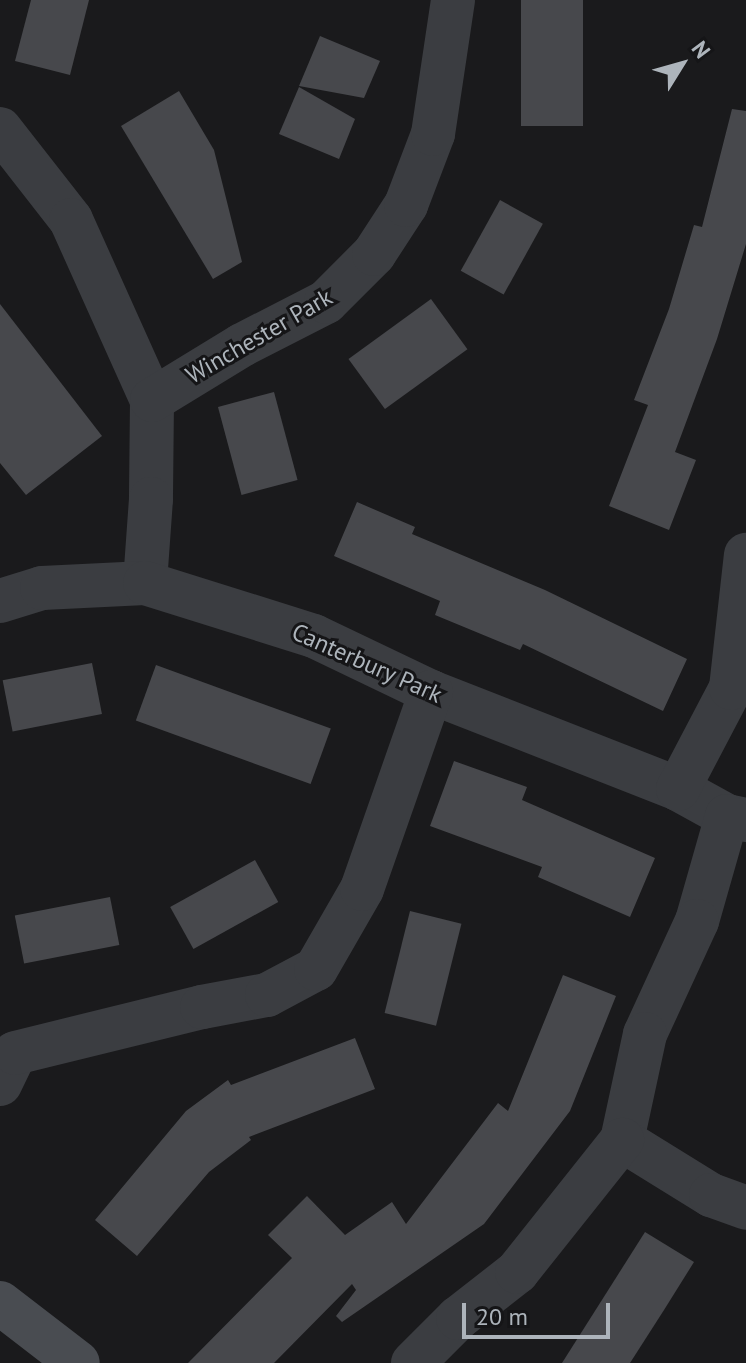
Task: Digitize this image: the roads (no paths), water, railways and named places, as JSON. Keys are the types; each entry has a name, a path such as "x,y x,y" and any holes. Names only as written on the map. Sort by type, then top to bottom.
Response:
{"street":[{"name":"Winchester Park","path":"152,400 242,345 326,302 374,254 406,205 433,134 453,0"},
{"path":"0,129 71,220 152,400 151,499 145,583"},
{"path":"678,789 731,688 746,555"},
{"name":"Canterbury Park","path":"0,601 42,588 145,583 314,636 431,692 678,789 736,818 697,921 645,1034 622,1140"},
{"path":"0,1084 15,1053 202,1007 267,995 316,969 362,889 431,692"},
{"path":"413,1363 458,1318 517,1272 622,1140 711,1195 746,1208"},
{"path":"0,1303 78,1363"}]}
